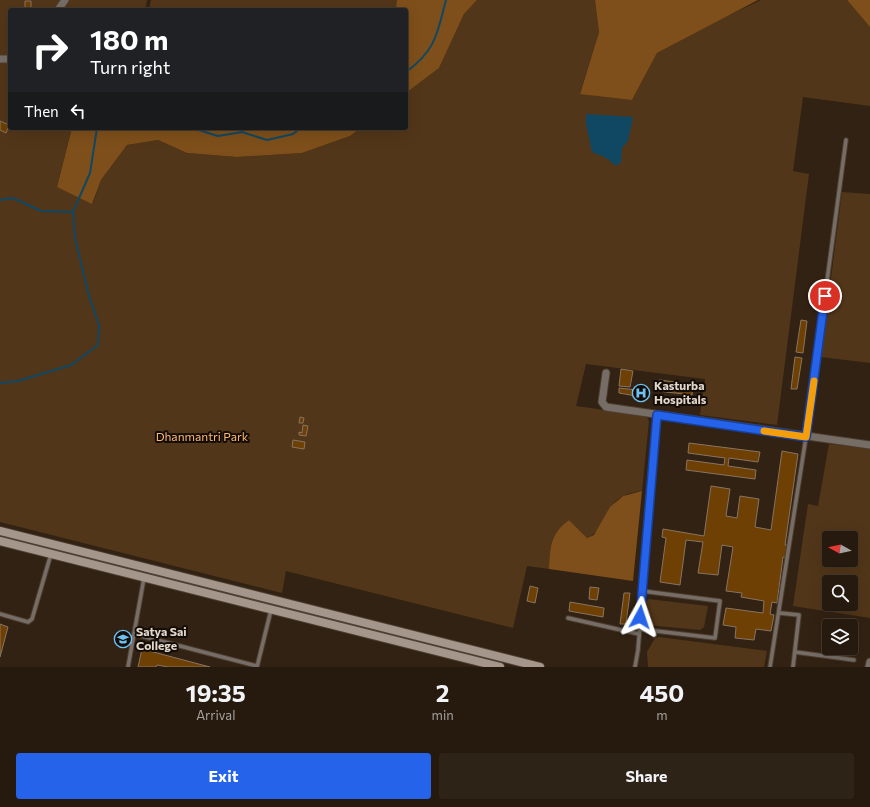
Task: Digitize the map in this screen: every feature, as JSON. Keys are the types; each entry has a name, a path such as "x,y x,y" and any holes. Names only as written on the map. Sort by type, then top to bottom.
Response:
{"main road":[{"path":"0,531 540,667"},
{"path":"0,541 299,616 473,663 500,667"},
{"path":"51,554 54,545"},
{"path":"190,589 192,580"},
{"path":"299,616 302,607"}],"street":[{"path":"606,373 603,405 657,415 870,445"},
{"path":"869,667 870,662"}],"lane":[{"path":"770,667 780,612 806,437 846,140"},
{"path":"635,667 657,415"},
{"path":"0,614 28,622 32,619 51,554"},
{"path":"128,667 144,577"},
{"path":"639,629 715,638 720,601 642,592"},
{"path":"134,634 257,667 271,609"},
{"path":"780,612 799,615 792,667"},
{"path":"568,618 639,634"},
{"path":"795,652 854,660"}],"green space":[{"name":"Dhanmantri Park","path":"0,0 147,0 145,8 8,8 8,130 71,130 57,187 93,203 101,180 127,145 158,140 187,153 237,157 302,153 350,136 358,130 408,130 408,91 439,68 464,14 477,0 595,0 599,32 580,93 632,100 657,53 761,0 847,0 870,27 870,106 803,97 793,171 809,174 777,425 700,415 705,379 586,364 576,406 646,416 649,421 642,491 628,494 617,500 608,511 598,530 587,538 569,520 558,530 552,541 549,569 527,566 513,628 286,571 282,593 0,522"},
{"path":"151,0 438,0 408,9 408,8 149,8"},
{"path":"842,192 870,194 870,363 821,357"},
{"path":"829,444 870,449 870,618 825,611 858,611 858,575 822,575 822,611 793,606 808,504 818,506"},
{"path":"648,599 708,606 704,627 700,630 647,625 644,621 645,604"},
{"path":"659,637 767,651 764,667 648,667 647,652 655,638"}],"shaded area":[{"path":"397,0 477,0 464,14 439,68 408,91 408,8 396,8"},
{"path":"595,0 758,0 657,53 632,100 580,94 599,32"},
{"path":"847,0 870,0 870,27"},
{"path":"71,130 358,130 350,136 302,153 237,157 187,153 158,140 127,145 101,180 92,204 57,187"},
{"path":"642,491 633,581 549,569 552,542 558,530 563,525 569,520 587,538 594,535 610,507 623,496"}],"water":[{"path":"586,114 633,117 628,141 622,148 621,162 618,165 614,165 607,158 592,152 586,124"}],"building":[{"path":"25,1 31,1 31,8 25,8"},
{"path":"0,121 8,125 6,133 0,130"},
{"path":"801,320 807,321 803,353 796,352"},
{"path":"795,357 802,358 797,389 791,389"},
{"path":"621,369 633,371 630,387 619,386"},
{"path":"659,380 693,384 692,395 658,391"},
{"path":"619,388 637,390 636,396 619,393"},
{"path":"300,417 304,418 303,423 299,423"},
{"path":"303,425 308,426 306,436 299,435 299,432 302,433"},
{"path":"293,440 305,442 304,449 292,447"},
{"path":"689,443 760,452 758,462 729,458 728,466 756,470 755,479 686,470 687,460 724,465 725,458 688,453"},
{"path":"782,451 798,454 785,545 788,545 786,557 783,557 777,603 772,602 770,614 774,615 771,631 756,629 754,640 735,638 736,627 723,625 726,608 763,613 764,601 741,597 742,593 726,591 733,547 722,545 718,575 698,573 703,542 686,540 680,585 660,582 666,538 662,537 663,529 704,536 711,486 730,489 726,516 737,518 740,496 759,499 755,527 771,530"},
{"path":"530,586 538,588 535,603 527,601"},
{"path":"590,587 599,588 597,600 589,599"},
{"path":"624,593 630,593 626,624 620,624"},
{"path":"570,602 604,608 603,617 569,611"},
{"path":"0,624 8,627 0,657"},
{"path":"142,649 210,667 168,667 157,665 156,667 138,667"}],"waterway":[{"path":"408,70 424,56 434,40 446,0"},
{"path":"0,383 18,381 71,365 98,345 99,325 89,296 75,238 73,212 90,173 97,130"},
{"path":"198,130 218,136 242,132 267,140 293,134 298,130"},
{"path":"0,200 13,198 41,211 73,212"}],"slow traffic":[{"path":"764,431 806,437 814,381"}],"place":[{"name":"Kasturba Hospitals","path":"641,393"},
{"name":"Satya Sai College","path":"123,639"}],"route":[{"path":"640,617 657,415 806,437 825,296"}]}
